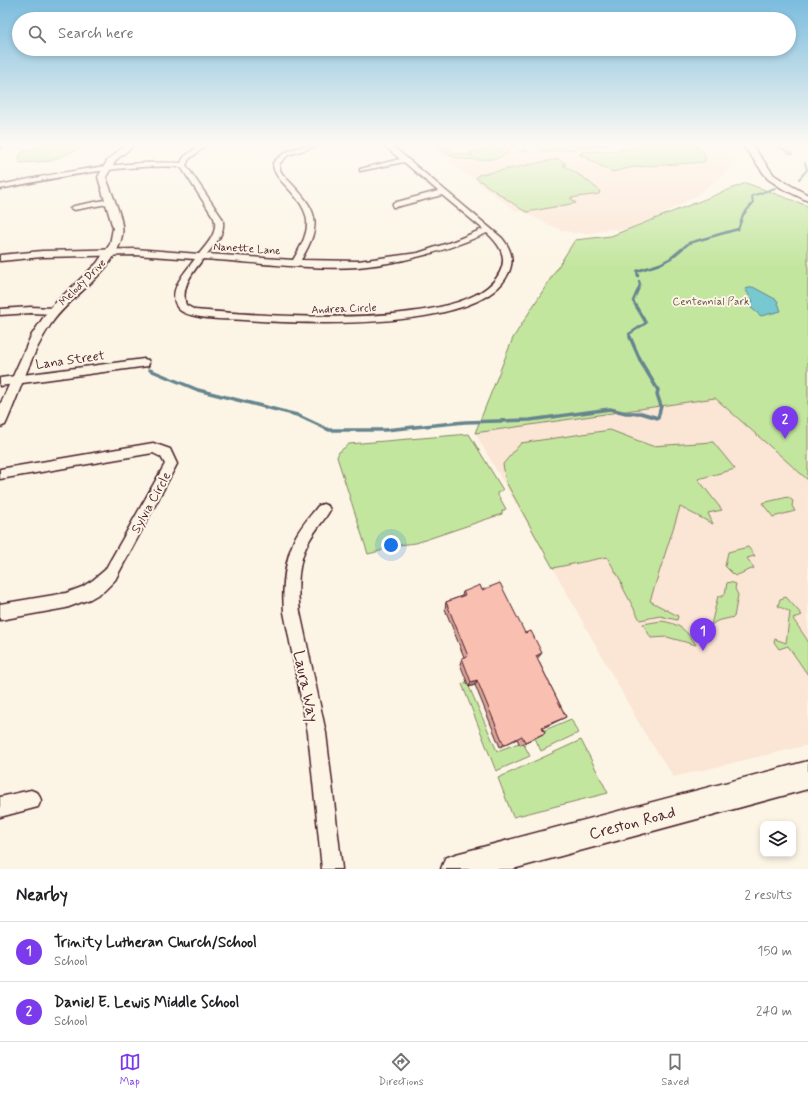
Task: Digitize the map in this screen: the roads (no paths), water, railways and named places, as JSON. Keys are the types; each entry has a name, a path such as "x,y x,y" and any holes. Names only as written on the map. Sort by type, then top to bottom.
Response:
{"main road":[{"name":"Creston Road","path":"456,869 808,775"}],"street":[{"name":"Melody Drive","path":"0,421 43,324 65,298 94,273 111,252 118,233 105,186"},
{"name":"Andrea Circle","path":"196,186 220,222 218,232 200,256 181,286 178,301 180,306 193,313 288,320 359,320 426,312 471,300 495,286 506,270 508,261 504,245 436,186"},
{"path":"289,186 306,205 312,221 311,232 296,262"},
{"path":"786,186 808,198"},
{"path":"396,205 444,192"},
{"path":"74,208 110,201"},
{"name":"Nanette Lane","path":"0,258 42,254 111,252 358,264 402,259 443,248 488,230"},
{"path":"0,312 31,310 53,311"},
{"name":"Lana Street","path":"0,382 144,363"},
{"name":"Sylvia Circle","path":"0,474 153,448 164,451 170,456 171,464 110,575 98,586 86,594 72,598 0,612"},
{"name":"Laura Way","path":"323,510 302,539 294,564 290,592 292,612 317,733 332,869"},
{"path":"0,807 31,800"}],"water":[{"path":"753,287 777,300 781,311 761,316 745,303 753,301 745,289"}],"waterway":[{"path":"736,230 738,230 743,215 753,203 752,196 775,188"},
{"path":"638,276 637,271 660,264 671,258 689,243 738,229"},
{"path":"631,338 629,334 646,323 633,301 640,285 639,281"},
{"path":"150,370 198,390 297,415 329,430 385,430 465,422 530,420 610,409 626,413 641,413 658,418 661,406 657,394 658,390 641,362 630,337"}],"place":[{"name":"Daniel E. Lewis Middle School","path":"785,439"},
{"name":"Trinity Lutheran Church/School","path":"703,651"}],"park label":[{"name":"Centennial Park","path":"711,301"}]}
